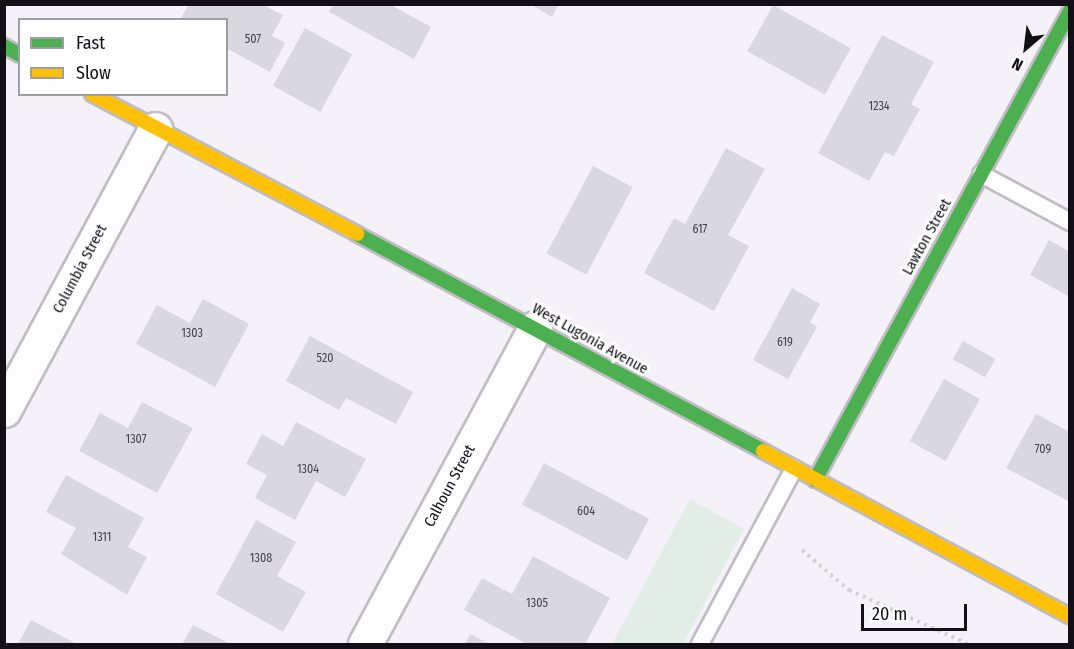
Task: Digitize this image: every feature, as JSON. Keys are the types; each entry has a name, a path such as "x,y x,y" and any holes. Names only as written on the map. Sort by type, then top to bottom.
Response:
{"main road":[{"name":"Lawton Street","path":"815,480 1070,11"},
{"path":"4,46 18,54"},
{"name":"West Lugonia Avenue","path":"96,96 535,328 1070,616"}],"street":[{"name":"Columbia Street","path":"4,410 155,129"},
{"name":"Calhoun Street","path":"365,645 535,328"}],"lane":[{"path":"981,174 1070,222"},
{"path":"700,645 794,469"}],"path":[{"path":"802,550 849,590 968,645"}],"shaded area":[{"path":"690,499 744,529 683,644 612,644"}],"building":[{"path":"333,4 389,4 431,27 414,59 329,12"},
{"path":"530,4 559,4 552,17"},
{"path":"188,5 263,5 283,15 272,36 285,43 270,72 228,49 228,18 181,18"},
{"path":"773,5 851,48 825,95 747,51"},
{"path":"305,28 352,54 320,112 273,86"},
{"path":"882,35 934,62 911,104 920,109 894,156 885,152 869,181 818,153"},
{"path":"726,148 765,169 728,235 749,246 714,311 644,273 674,218 685,224"},
{"path":"593,166 633,187 586,275 547,253"},
{"path":"1049,240 1070,252 1070,297 1030,275"},
{"path":"792,288 820,304 810,322 817,327 788,379 753,360"},
{"path":"203,299 249,324 215,387 136,344 157,305 190,323"},
{"path":"310,336 413,392 396,424 346,398 339,410 286,381"},
{"path":"963,341 995,359 985,377 953,359"},
{"path":"944,379 980,399 945,461 910,441"},
{"path":"142,402 193,428 157,493 79,451 100,413 128,428"},
{"path":"1036,414 1070,432 1070,502 1006,468"},
{"path":"296,422 366,459 345,497 316,481 295,520 255,498 267,475 246,464 262,434 283,446"},
{"path":"544,463 649,519 627,560 522,504"},
{"path":"66,475 144,518 128,547 147,557 127,595 61,554 76,528 46,512"},
{"path":"256,520 296,542 277,576 306,592 283,632 216,594"},
{"path":"533,556 610,598 585,644 527,644 464,610 482,578 512,594"},
{"path":"31,620 77,644 18,644"},
{"path":"193,625 231,644 182,644"},
{"path":"470,634 490,644 465,644"}],"traffic: fast":[{"path":"815,480 1070,11"},
{"path":"4,46 18,54"},
{"path":"357,234 763,451"}],"traffic: slow":[{"path":"96,96 357,234"},
{"path":"763,451 1070,616"}]}
